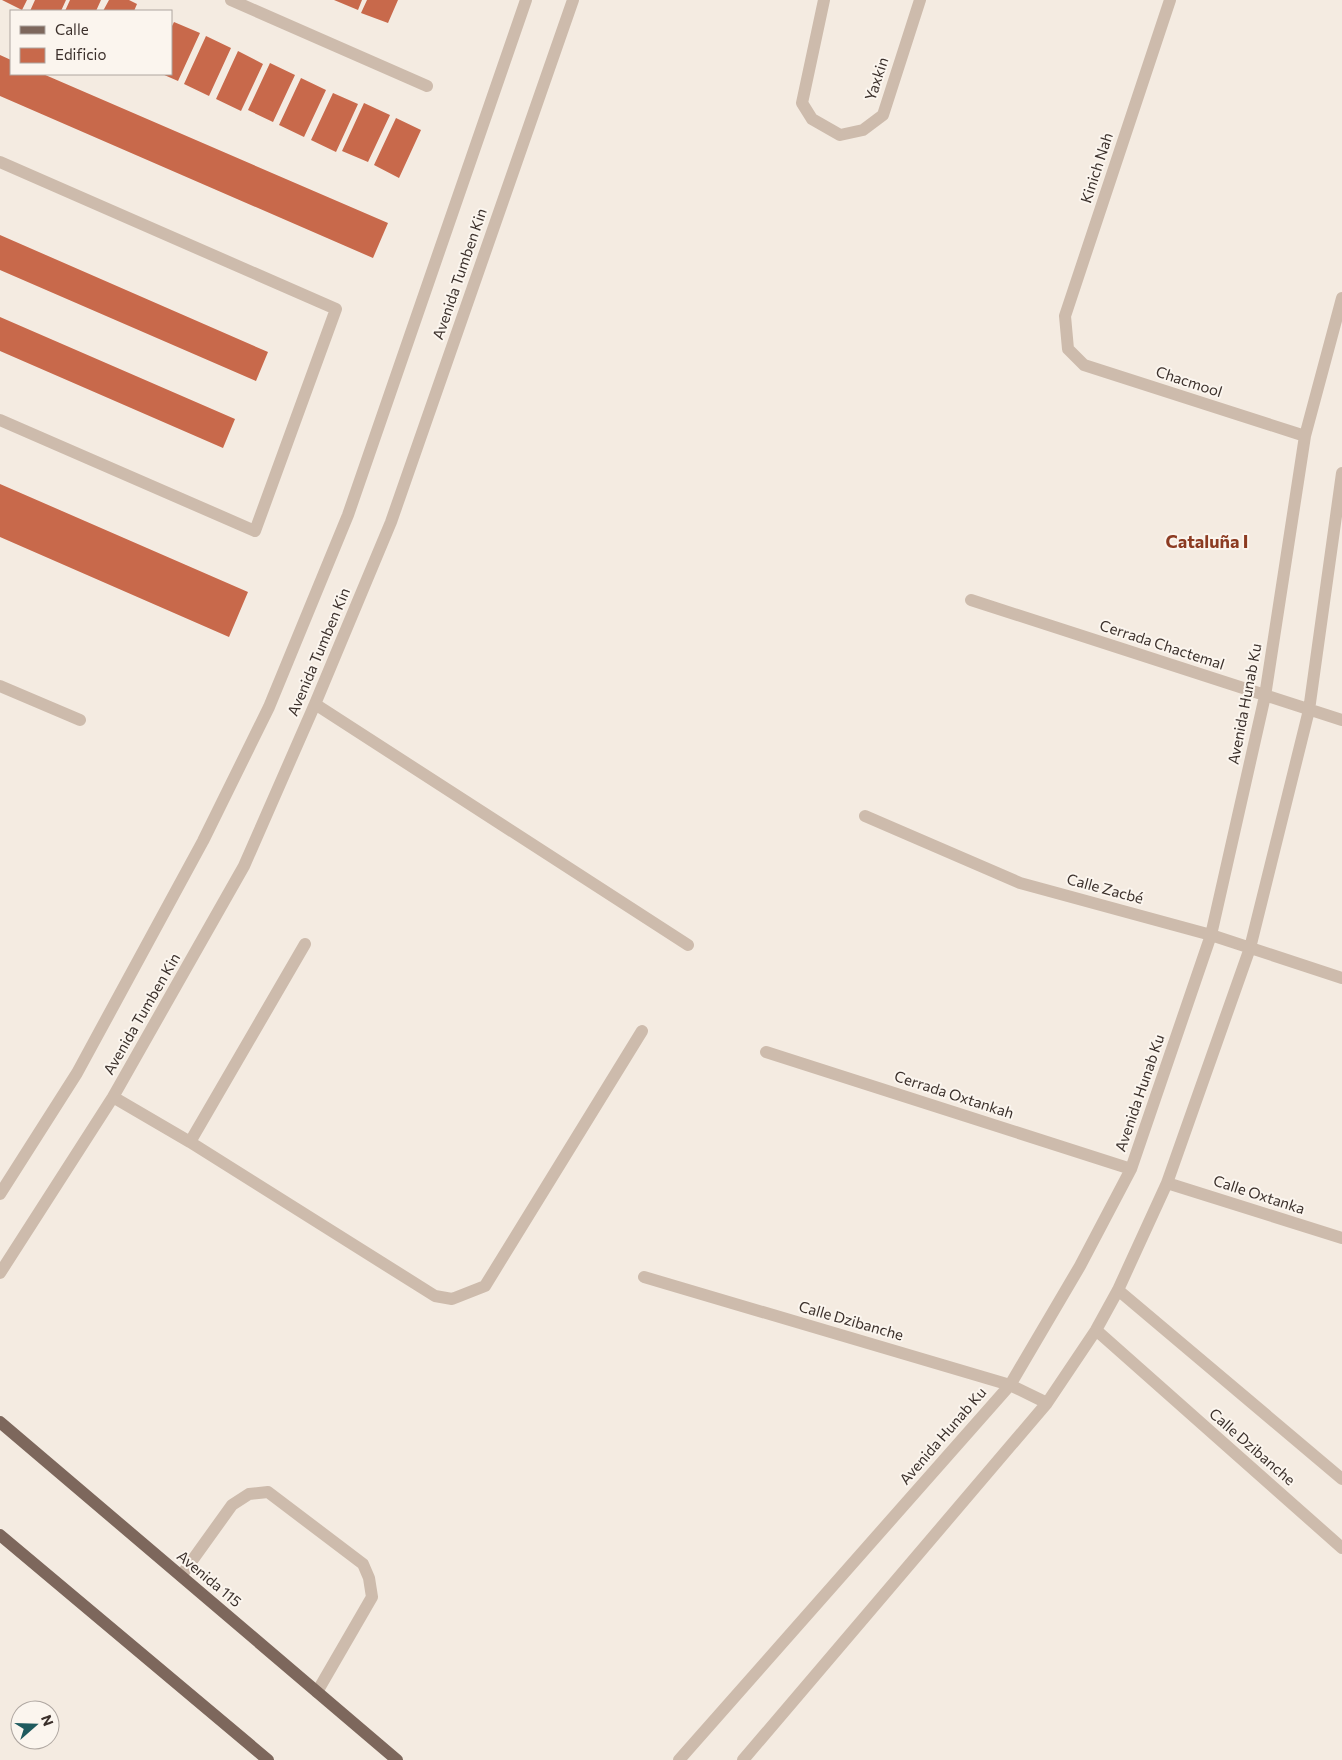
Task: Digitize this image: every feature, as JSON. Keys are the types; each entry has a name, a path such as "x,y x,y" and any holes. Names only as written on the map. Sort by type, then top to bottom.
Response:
{"main road":[{"name":"Avenida 115","path":"0,1422 397,1760"},
{"path":"0,1535 268,1760"}],"street":[{"path":"231,0 427,86"},
{"name":"Avenida Tumben Kin","path":"0,1194 78,1072 203,841 269,708 348,516 526,0"},
{"name":"Avenida Tumben Kin","path":"0,1273 113,1096 244,866 315,704 391,522 573,0"},
{"name":"Yaxkin","path":"824,0 802,103 812,119 840,135 864,130 882,115 920,0"},
{"name":"Kinich Nah","path":"1068,349 1064,316 1170,0"},
{"path":"0,162 336,309 255,531 0,420"},
{"name":"Avenida Hunab Ku","path":"679,1760 1010,1385 1080,1266 1131,1169 1211,935 1265,696 1305,436 1342,298"},
{"name":"Chacmool","path":"1068,349 1084,365 1305,436"},
{"path":"743,1760 1047,1403 1096,1330 1118,1290 1167,1183 1250,948 1309,710 1342,473"},
{"name":"Cerrada Chactemal","path":"971,600 1342,720"},
{"path":"0,686 80,720"},
{"path":"315,704 688,945"},
{"name":"Calle Zacbé","path":"864,816 1020,883 1211,935 1342,978"},
{"path":"190,1142 305,944"},
{"path":"113,1096 190,1142 435,1296 452,1299 484,1286 642,1031"},
{"name":"Cerrada Oxtankah","path":"766,1052 1131,1169"},
{"name":"Calle Oxtanka","path":"1167,1183 1342,1238"},
{"name":"Calle Dzibanche","path":"644,1277 1010,1385 1047,1403"},
{"path":"1118,1290 1342,1479"},
{"name":"Calle Dzibanche","path":"1096,1330 1342,1548"},
{"path":"181,1576 232,1504 248,1494 268,1492 363,1564 369,1578 372,1597 318,1692"}],"building":[{"path":"2,0 27,0 22,10"},
{"path":"35,0 66,0 61,10 30,10"},
{"path":"70,0 101,0 96,10 65,10"},
{"path":"109,0 129,0 137,4 134,10 104,10"},
{"path":"334,0 362,0 358,10"},
{"path":"367,0 398,0 388,23 361,13"},
{"path":"174,22 200,33 178,81 164,75 172,75 172,26"},
{"path":"206,36 231,48 209,96 184,84"},
{"path":"238,51 263,64 241,111 216,99"},
{"path":"0,55 10,60 10,75 45,75 388,223 373,258 0,96"},
{"path":"270,63 295,75 273,122 248,110"},
{"path":"301,78 326,90 304,137 279,125"},
{"path":"333,93 358,104 336,152 311,140"},
{"path":"364,103 390,115 368,162 342,151"},
{"path":"396,118 421,130 399,178 374,165"},
{"path":"0,235 268,352 256,381 0,270"},
{"path":"0,317 235,419 223,448 0,351"},
{"path":"0,484 248,592 229,637 0,537"}],"district":[{"name":"Cataluña I","path":"1207,542"}]}
